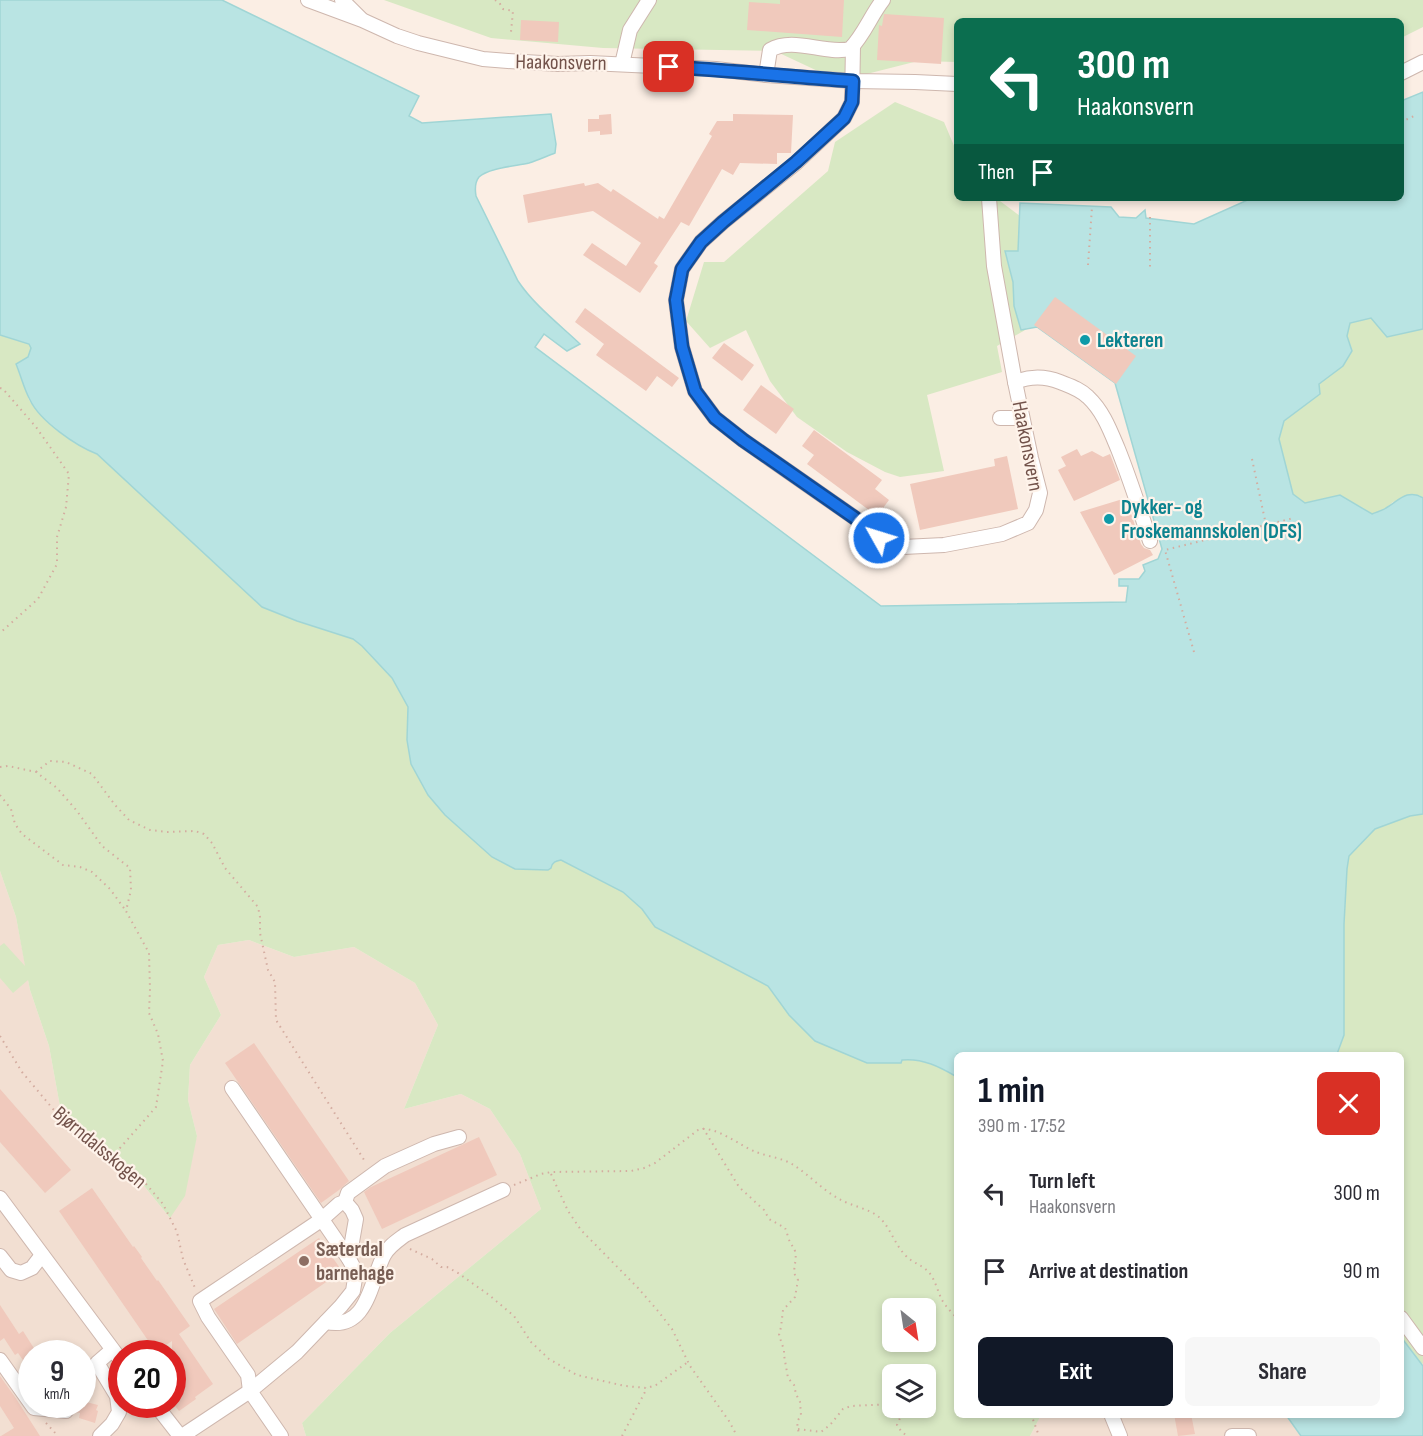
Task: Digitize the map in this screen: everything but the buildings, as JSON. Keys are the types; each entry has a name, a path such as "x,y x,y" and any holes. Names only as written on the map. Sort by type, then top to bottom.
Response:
{"street":[{"name":"Haakonsvern","path":"308,0 418,44 508,62 622,64 716,69 853,81 954,84"},
{"name":"Haakonsvern","path":"342,0 362,20"},
{"path":"622,64 630,30 649,0"},
{"path":"766,75 772,48 787,45 846,50 853,46 874,10 883,0"},
{"name":"Haakonsvern","path":"853,46 852,102 844,118 701,242 682,269 676,300 682,347 695,391 715,418 855,518 879,538 903,547 944,545 1002,534 1028,523 1036,510 1040,493 1022,417 994,266 989,201"},
{"path":"1404,72 1423,62"},
{"name":"Haakonsvern","path":"1015,382 1038,376 1055,380 1080,390 1101,411 1129,477 1150,541"},
{"path":"1000,418 1022,417"},
{"path":"166,1418 181,1436 250,1392 297,1352 353,1291 356,1272 349,1259 232,1088"},
{"path":"345,1202 348,1193 384,1166 434,1144 459,1137"},
{"path":"326,1322 345,1323 360,1311 385,1253 393,1243 405,1235 503,1190"},
{"path":"0,1198 108,1345"},
{"path":"281,1436 250,1392 248,1375 200,1302 345,1202"},
{"path":"345,1202 356,1219 349,1259"},
{"path":"0,1256 11,1269 21,1273 32,1268 42,1255"},
{"path":"1404,1322 1423,1348"},
{"path":"108,1353 97,1363 108,1381"},
{"path":"0,1360 18,1385"},
{"path":"100,1436 116,1418"},
{"path":"1113,1418 1120,1436"},
{"path":"1232,1436 1249,1436"}],"path":[{"path":"495,0 503,9 513,10 511,32"},
{"path":"1404,121 1414,116"},
{"path":"1088,265 1092,207"},
{"path":"1150,217 1150,267"},
{"path":"0,388 36,427 69,474 66,507 57,537 57,564 38,599 0,633"},
{"path":"1252,459 1266,525"},
{"path":"1194,652 1165,549 1294,518"},
{"path":"36,772 50,761 66,762 92,774 129,820 150,830 195,831 204,834 212,843 225,868 258,907 260,933 268,970 275,982 276,1020 373,1175"},
{"path":"0,767 8,766 36,772 57,788 102,846 130,868 131,890 126,910"},
{"path":"0,795 11,809 15,824 22,834 63,865 80,867 92,872 110,889 126,910 149,952 149,1013 158,1034 164,1061 156,1107 113,1156"},
{"name":"Bjørndalsskogen","path":"0,1036 22,1072 53,1109 136,1172 163,1204 177,1232 183,1259 200,1302"},
{"path":"703,1128 739,1187 764,1210 769,1219 785,1228 795,1252 794,1272 798,1282 796,1293 783,1310 779,1335 784,1350 788,1378 794,1385 800,1402 801,1415 796,1422 799,1436"},
{"path":"503,1190 551,1172 631,1171 644,1168 655,1163 698,1130 703,1128 715,1130 741,1146 794,1165 810,1179 839,1198 879,1217 898,1247 908,1258 925,1268 933,1278 942,1300 954,1314"},
{"path":"551,1172 568,1211 581,1230 658,1311 672,1329 688,1362 737,1436"},
{"path":"393,1243 432,1259 441,1267 447,1267 489,1295 514,1316 531,1342 549,1359 577,1375 625,1386 647,1388 688,1362"},
{"path":"622,1436 647,1388"},
{"path":"797,1429 821,1432 843,1409 851,1406 882,1404"},
{"path":"900,1418 897,1425 907,1436"},
{"path":"1032,1418 1039,1436"}],"shaded area":[{"path":"0,871 16,917 30,990 49,1046 63,1123 106,1162 140,1181 170,1218 197,1136 188,1100 190,1065 221,1015 204,977 218,945 249,940 294,957 354,947 415,983 438,1025 404,1109 461,1094 490,1109 520,1154 541,1209 390,1333 302,1423 306,1436 0,1436"},
{"path":"1039,1418 1288,1418 1301,1436 1030,1436"}],"green space":[{"path":"384,0 1423,0 1423,27 1404,36 1404,18 954,18 954,62 918,61 839,81 775,51 603,48 491,38"},
{"path":"895,102 944,122 954,146 954,201 1000,201 1020,216 1018,252 1005,252 1013,282 1014,306 1021,330 1027,329 997,346 1002,372 927,395 944,471 900,477 885,472 847,452 797,417 770,381 746,330 710,348 686,321 704,262 724,262 828,171 835,142"},
{"path":"1371,318 1387,337 1423,329 1423,498 1419,495 1393,502 1372,514 1340,495 1305,503 1293,494 1278,439 1281,427 1284,421 1320,394 1318,384 1343,366 1352,351 1347,336 1350,323"},
{"path":"0,335 29,344 31,348 28,357 16,364 29,400 34,407 85,449 97,454 262,607 353,639 362,646 392,678 408,707 407,740 515,869 548,870 555,861 561,860 623,892 642,909 655,927 768,986 789,1015 902,1060 917,1060 931,1064 954,1075 954,1418 1039,1418 1030,1436 306,1436 302,1423 390,1333 541,1209 520,1154 490,1109 461,1094 404,1109 438,1025 415,983 354,947 294,957 249,940 218,945 204,977 221,1015 190,1065 188,1100 197,1136 185,1196 170,1218 140,1181 106,1162 63,1123 49,1046 28,980 13,993 0,978 0,946 4,943 25,966 16,917 0,871"},
{"path":"1423,814 1423,1364 1404,1341 1404,1052 1338,1052 1344,1035 1344,924 1349,856 1375,829 1410,816"}],"water":[{"path":"0,0 222,0 419,96 409,116 422,123 551,114 556,144 555,153 529,163 489,171 479,177 476,186 476,196 518,281 539,306 580,344 567,351 544,334 535,347 881,606 1126,602 1128,586 1119,586 1119,579 1139,579 1145,571 1143,565 1158,559 1162,549 1115,383 1037,327 1021,330 1014,306 1013,282 1005,251 1018,251 1020,203 1111,207 1119,217 1136,218 1145,210 1146,218 1194,224 1245,201 1404,201 1404,100 1423,92 1423,329 1387,337 1371,318 1350,323 1347,336 1352,351 1343,366 1319,384 1320,394 1284,421 1279,439 1293,494 1305,503 1340,495 1372,514 1408,495 1418,495 1423,498 1423,814 1410,816 1375,829 1349,856 1344,924 1344,1035 1338,1052 954,1052 954,1075 917,1060 902,1060 901,1063 867,1063 815,1041 789,1015 768,986 655,927 642,909 623,892 561,860 554,862 548,870 515,869 492,857 445,815 428,795 411,764 407,740 408,707 392,678 362,646 353,639 262,607 97,454 69,439 42,416 30,400 16,364 28,357 31,348 29,344 0,335"},
{"path":"1404,1341 1423,1366 1423,1436 1301,1436 1288,1418 1404,1418"}],"place":[{"name":"Lekteren","path":"1085,340"},
{"name":"Dykker- og Froskemannskolen (DFS)","path":"1109,519"},
{"name":"Sæterdal barnehage","path":"304,1261"}],"route":[{"path":"669,67 853,81 852,102 844,118 701,242 682,269 676,300 682,347 695,391 715,418 855,518 879,538"}]}
